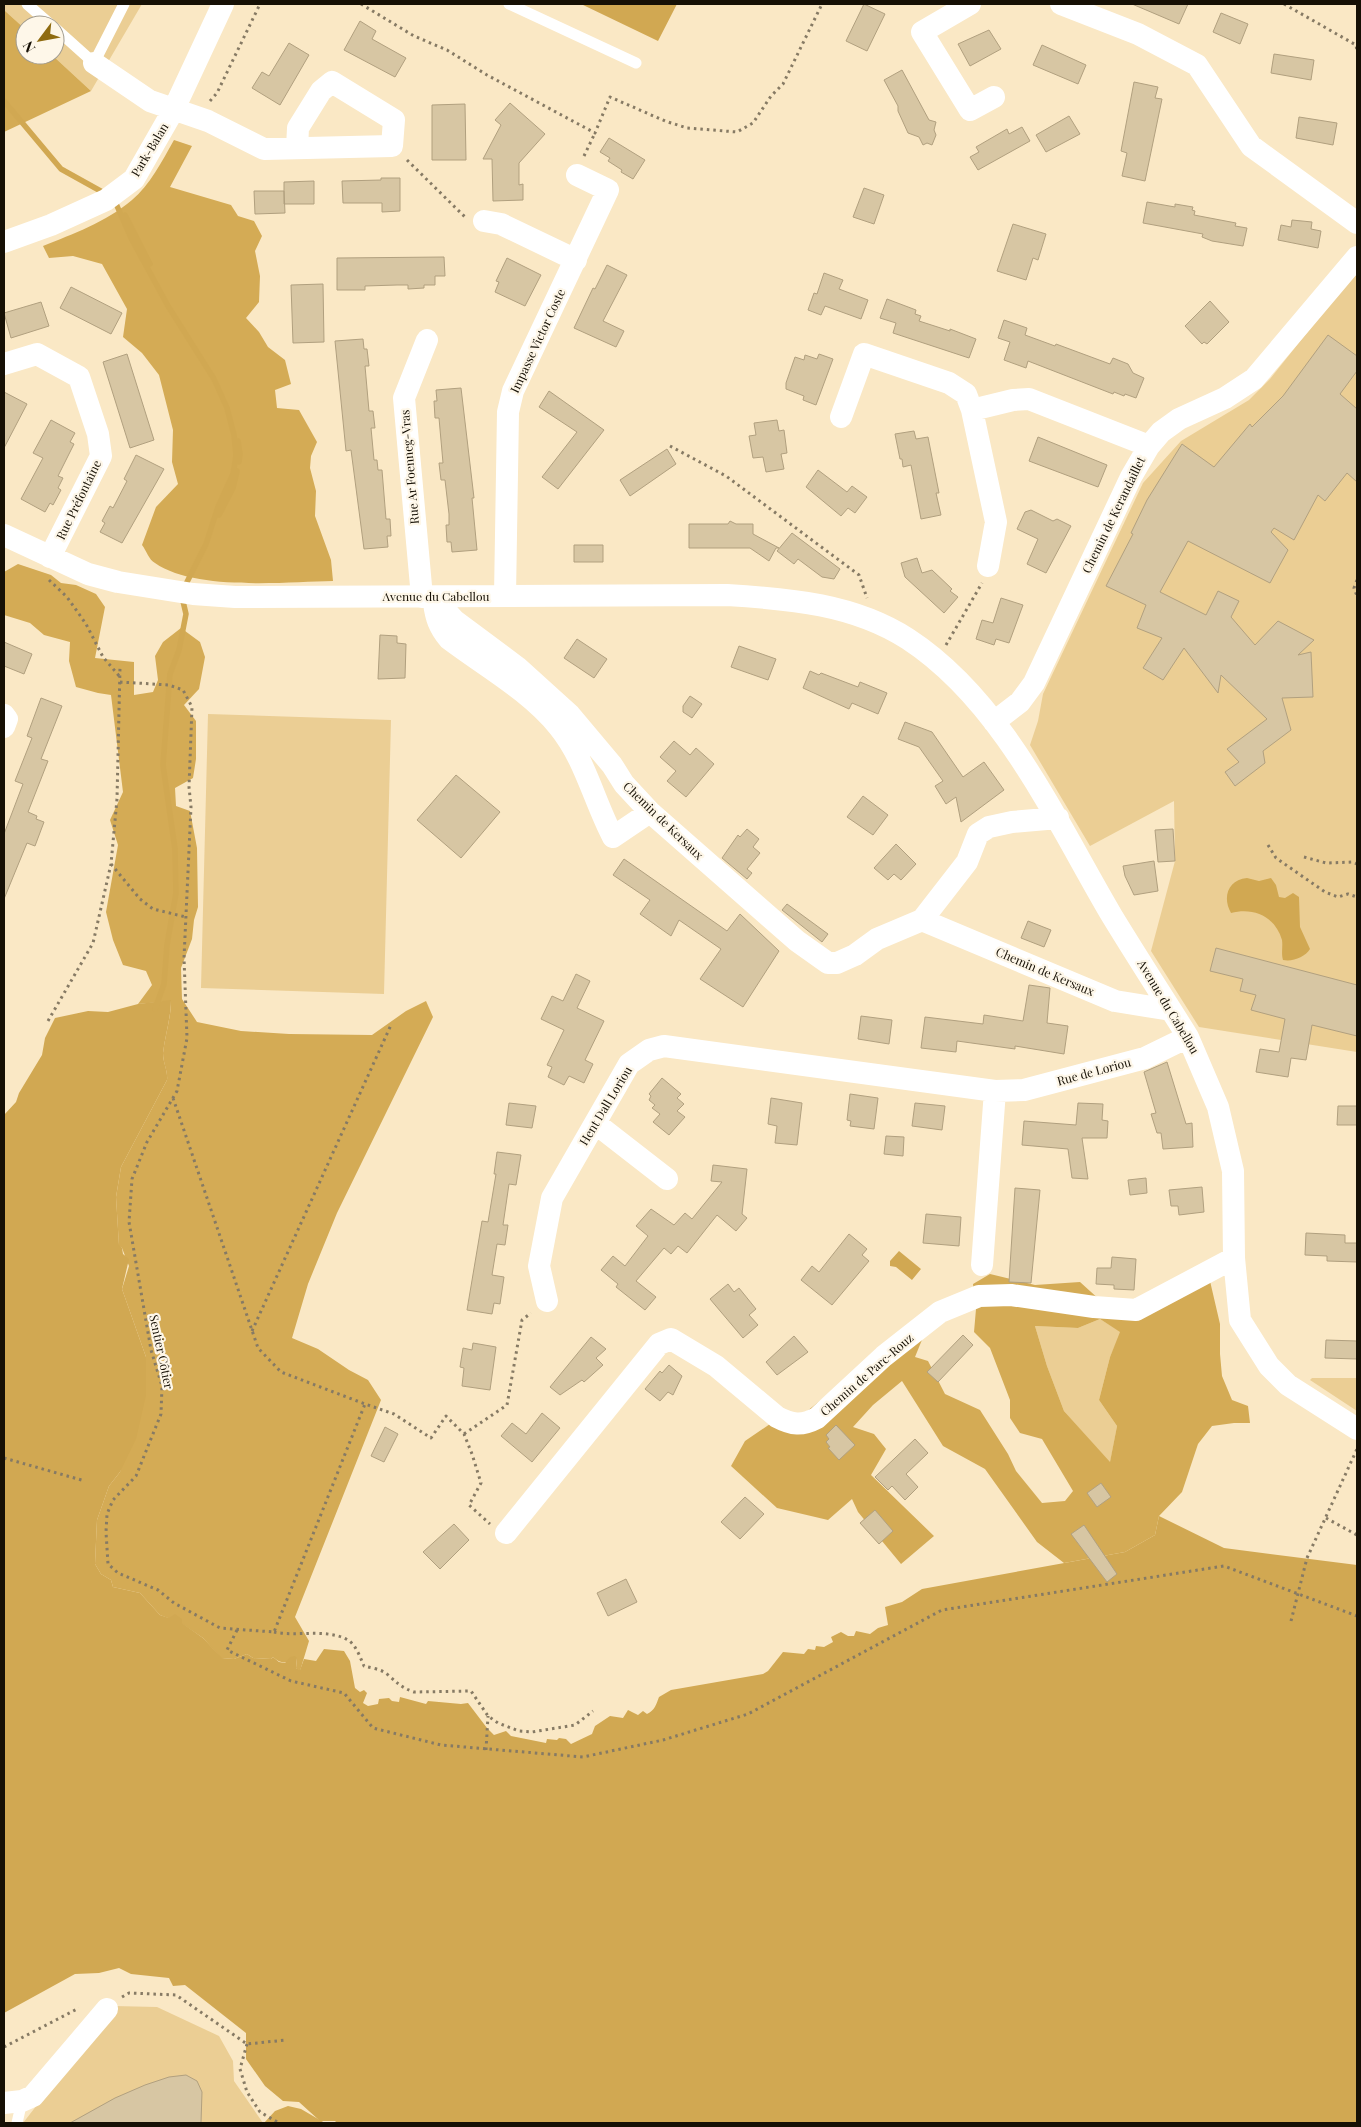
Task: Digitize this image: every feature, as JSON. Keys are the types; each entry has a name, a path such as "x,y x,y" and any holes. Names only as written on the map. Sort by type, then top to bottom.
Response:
{"street":[{"path":"94,63 150,101 174,109 222,4"},
{"path":"970,4 922,32 970,110 994,97"},
{"path":"1061,4 1138,34 1197,64 1251,146 1357,223"},
{"path":"297,148 298,128 321,90 332,82 394,120 392,146"},
{"name":"Park-Balan","path":"4,242 106,200 121,190 134,179 174,109 199,118 264,149 392,146"},
{"name":"Impasse Victor Coste","path":"505,596 508,412 513,391 608,190 577,175"},
{"path":"484,221 501,224 576,260"},
{"name":"Chemin de Kerandaillet","path":"994,722 1020,702 1034,683 1131,477 1149,446 1161,432 1179,419 1225,398 1254,379 1357,258"},
{"name":"Rue Ar Foenneg-Vras","path":"426,340 404,398 428,597 440,629 449,639 530,698 560,727 580,760 599,811 613,837 650,812"},
{"name":"Rue Préfontaine","path":"4,364 37,354 79,377 98,434 101,456 49,567"},
{"path":"841,417 864,354 949,383 966,394 972,410 996,522 988,566"},
{"path":"972,410 1013,400 1029,399 1149,446"},
{"name":"Avenue du Cabellou","path":"4,535 49,567 118,582 193,594 235,597 728,595 768,597 822,604 876,622 907,638 937,660 963,684 994,722 1058,818 1112,916 1188,1037 1218,1106 1233,1171 1234,1258 1240,1320 1269,1366 1288,1386 1357,1429"},
{"name":"Chemin de Kersaux","path":"428,597 454,620 517,667 570,715 612,765 624,784 650,812 797,942 828,963 837,963 854,955 877,939 922,920 967,862 978,834 989,828 1012,822 1058,818"},
{"path":"4,715 7,719 4,727"},
{"name":"Chemin de Kersaux","path":"922,920 1115,1001 1171,1010"},
{"name":"Rue de Loriou","path":"846,1070 995,1091 1024,1090 1145,1058 1188,1037"},
{"name":"Hent Dall Loriou","path":"547,1300 539,1266 552,1198 630,1064 650,1050 664,1046 846,1070"},
{"path":"982,1265 995,1091"},
{"path":"595,1123 667,1179"},
{"name":"Chemin de Parc-Rouz","path":"506,1533 659,1344 671,1339 716,1366 777,1417 789,1423 804,1425 817,1418 884,1356 940,1312 979,1296 1011,1295 1094,1307 1136,1310 1234,1258"},
{"path":"13,2102 33,2096 107,2009"}],"lane":[{"path":"27,4 40,15"},
{"path":"65,37 94,63 124,4"},
{"path":"509,4 636,63"},
{"path":"13,2102 17,2123"}],"path":[{"path":"199,118 217,93 260,4"},
{"path":"361,4 414,36 447,50 487,75 595,133"},
{"path":"577,175 610,97 665,121 687,128 730,133 753,123 771,96 783,84 822,4"},
{"path":"1284,4 1356,45 1357,52"},
{"path":"392,146 470,222 484,221"},
{"path":"670,446 726,476 859,575 876,622"},
{"path":"937,660 987,574 988,566"},
{"path":"49,567 86,624 103,657 120,677"},
{"path":"1357,580 1354,588 1357,596"},
{"path":"48,1021 92,943 110,864 117,799 120,667"},
{"name":"Sentier Côtier","path":"120,682 169,685 183,690 192,707 189,786 191,807 184,958 187,1038 177,1091 147,1142 132,1179 129,1222 151,1350 162,1386 161,1414 136,1476 113,1500 108,1514 106,1532 108,1564 118,1573 158,1590 204,1621 220,1628 333,1636 348,1640 358,1651 364,1666 386,1673 406,1690 414,1692 471,1691 488,1716 498,1723 519,1731 532,1732 575,1724 593,1711"},
{"path":"1268,845 1276,858 1325,892 1338,897 1348,894 1357,897"},
{"path":"1304,857 1326,863 1352,862 1357,864"},
{"path":"110,864 140,899 153,909 186,917"},
{"path":"252,1332 391,1025"},
{"path":"173,1098 258,1348 281,1372 394,1414 431,1438 446,1416 464,1434 481,1483 469,1506 490,1524 506,1533"},
{"path":"464,1434 507,1405 522,1320 547,1300"},
{"path":"274,1632 365,1404"},
{"path":"1291,1621 1307,1558 1357,1448"},
{"path":"4,1458 85,1481"},
{"path":"1326,1518 1357,1535"},
{"path":"237,1630 227,1650 291,1681 344,1693 373,1728 441,1746 583,1757 663,1740 748,1714 942,1610 1224,1566 1357,1616"},
{"path":"486,1750 488,1716"},
{"path":"4,2047 85,2005 107,2009 116,2000 129,1994 176,1996 246,2044 286,2040"},
{"path":"246,2044 240,2069 247,2092 260,2112 278,2123"}],"shaded area":[{"path":"4,4 142,4 91,91 63,65 65,65 65,15 15,15 15,20 4,10"},
{"path":"581,4 677,4 658,41"},
{"path":"4,10 15,20 15,65 63,65 91,91 4,132"},
{"path":"174,140 192,146 170,187 231,205 238,216 254,221 262,236 255,251 260,276 259,302 246,318 259,332 268,347 285,360 291,384 275,390 277,408 299,410 317,442 311,456 310,468 316,491 315,516 331,560 333,581 241,583 193,578 172,572 153,562 142,545 156,507 178,484 172,462 173,430 159,375 142,353 123,337 127,309 102,264 73,256 49,258 43,246 100,221 132,200 150,180"},
{"path":"1357,274 1357,1052 1199,1027 1151,951 1175,861 1174,801 1090,846 1030,745 1038,721 1043,694 1143,483 1181,441 1249,400 1270,379 1345,285"},
{"path":"18,564 51,575 61,583 76,585 96,594 105,607 95,658 134,662 134,695 153,692 158,680 155,656 163,642 181,628 200,642 205,657 199,689 184,705 196,721 196,759 193,778 175,788 176,806 190,811 197,848 198,907 194,920 192,939 181,968 182,999 197,1022 241,1031 289,1034 372,1035 406,1011 426,1001 433,1017 337,1213 308,1284 292,1338 318,1349 349,1370 368,1380 381,1400 295,1617 309,1641 300,1671 296,1668 297,1658 285,1662 273,1657 271,1659 253,1658 247,1654 234,1659 221,1658 203,1638 181,1623 160,1615 140,1593 113,1587 111,1580 101,1574 95,1564 97,1520 109,1486 120,1472 146,1357 122,1289 129,1266 122,1248 119,1246 116,1197 121,1167 167,1080 163,1053 171,1001 138,1004 152,985 146,971 123,965 113,940 106,912 118,845 110,820 123,792 111,695 76,687 69,661 70,642 44,635 30,623 4,615 4,572"},
{"path":"208,714 391,720 384,994 201,988"},
{"path":"1247,878 1259,881 1271,878 1276,885 1279,897 1285,898 1293,893 1299,897 1300,927 1310,949 1302,957 1295,960 1283,960 1282,940 1279,932 1269,919 1247,911 1231,913 1227,901 1228,890 1235,882"},
{"path":"171,1000 163,1053 167,1080 121,1167 116,1197 119,1245 122,1248 123,1254 129,1259 122,1289 146,1357 146,1395 136,1439 120,1472 109,1486 97,1520 95,1564 101,1574 111,1580 113,1587 140,1593 160,1615 169,1618 175,1614 182,1619 182,1623 203,1638 222,1658 234,1659 247,1654 253,1658 271,1659 273,1657 279,1662 285,1663 290,1657 295,1656 297,1658 296,1668 300,1670 304,1659 316,1661 324,1649 344,1651 350,1661 355,1688 360,1692 364,1690 367,1693 363,1703 368,1706 378,1704 379,1699 389,1698 392,1701 399,1702 400,1697 426,1704 428,1701 468,1703 494,1735 506,1731 511,1736 546,1743 547,1739 566,1739 571,1744 592,1734 595,1726 610,1716 623,1718 628,1710 638,1715 643,1711 647,1714 654,1709 659,1697 671,1690 763,1674 768,1671 783,1652 804,1654 808,1649 815,1650 816,1646 824,1647 833,1642 831,1637 841,1632 848,1636 854,1636 856,1631 870,1634 878,1628 888,1625 885,1607 902,1602 922,1589 1125,1552 1155,1535 1159,1516 1224,1548 1357,1565 1357,2123 337,2123 335,2121 320,2121 299,2102 283,2101 265,2086 246,2059 246,2033 185,1985 173,1986 169,1978 131,1974 119,1968 99,1973 75,1974 4,2013 4,1115 16,1102 19,1093 42,1055 45,1038 55,1018 88,1011 108,1012 138,1004"},
{"path":"899,1251 921,1269 912,1280 896,1267 890,1266 890,1261"},
{"path":"990,1274 1035,1285 1080,1282 1101,1301 1134,1304 1210,1281 1220,1324 1222,1376 1232,1400 1248,1406 1250,1423 1212,1426 1198,1444 1182,1492 1159,1516 1155,1535 1125,1552 1064,1563 1037,1542 985,1469 943,1446 902,1381 873,1405 853,1427 874,1434 886,1449 871,1475 934,1536 901,1564 858,1512 852,1499 828,1520 777,1508 731,1466 745,1441 770,1424 801,1416 837,1387 928,1325 915,1357 928,1361 945,1394 980,1410 1008,1454 1016,1471 1042,1503 1065,1501 1073,1491 1042,1439 1020,1433 1010,1418 1010,1400 990,1348 974,1332 976,1309 973,1284","holes":["1100,1319 1120,1332 1110,1357 1099,1400 1117,1426 1110,1462 1064,1411 1047,1366 1035,1326 1078,1328"]},
{"path":"1100,1319 1121,1332 1110,1357 1099,1400 1117,1426 1110,1463 1064,1411 1047,1366 1035,1326 1078,1328"},
{"path":"1312,1378 1357,1378 1357,1411 1310,1380"},
{"path":"114,2006 157,2007 219,2036 233,2061 234,2081 263,2123 23,2123"},
{"path":"288,2106 301,2109 325,2123 264,2123 275,2111"}],"building":[{"path":"864,4 885,14 867,51 846,41"},
{"path":"1132,4 1188,4 1179,24"},
{"path":"1221,13 1248,24 1240,44 1213,32"},
{"path":"360,21 376,31 372,39 406,58 395,77 344,50"},
{"path":"989,30 1001,49 970,66 958,44"},
{"path":"289,43 309,55 280,105 252,88 262,72 269,76"},
{"path":"1042,45 1086,65 1078,84 1033,65"},
{"path":"1274,54 1314,60 1311,80 1271,73"},
{"path":"902,70 929,120 936,122 934,130 936,135 932,145 927,143 923,145 919,137 908,133 898,111 898,106 884,80"},
{"path":"1134,82 1158,87 1155,98 1162,99 1145,181 1122,176 1127,153 1121,151"},
{"path":"510,103 545,134 519,163 519,185 523,184 523,200 493,201 492,159 483,159 501,125 495,120"},
{"path":"465,104 466,160 432,160 432,105"},
{"path":"1069,116 1080,134 1046,152 1036,135"},
{"path":"1299,117 1337,123 1333,145 1296,138"},
{"path":"1022,127 1030,141 978,170 970,157 979,152 976,147 1007,129 1009,134"},
{"path":"609,138 645,160 633,179 621,172 622,170 608,161 610,158 600,152"},
{"path":"381,178 400,178 400,211 382,212 382,203 343,203 342,181 381,180"},
{"path":"314,181 314,204 284,204 284,182"},
{"path":"864,188 884,195 874,224 853,217"},
{"path":"254,191 284,191 285,213 255,214"},
{"path":"1147,202 1175,207 1175,204 1193,207 1194,215 1236,223 1235,226 1247,228 1243,246 1212,241 1202,237 1203,234 1143,223"},
{"path":"1292,220 1312,222 1311,229 1321,231 1318,248 1278,240 1281,225 1291,227"},
{"path":"1013,224 1046,234 1038,260 1033,258 1026,280 997,271"},
{"path":"444,257 445,276 435,276 435,285 424,285 424,288 408,289 408,285 397,285 365,286 365,290 337,290 337,258"},
{"path":"507,258 541,275 525,306 495,292 499,282 496,281"},
{"path":"607,265 627,275 603,321 624,331 616,347 574,328 593,288 595,289"},
{"path":"824,273 843,280 839,289 868,300 861,319 825,306 821,315 808,310 814,293 817,294"},
{"path":"323,284 324,342 293,343 291,285"},
{"path":"71,287 122,313 111,334 60,308"},
{"path":"887,299 916,310 915,314 921,316 919,321 950,331 950,329 976,339 969,358 893,333 896,323 880,318"},
{"path":"1210,301 1229,322 1207,344 1204,342 1202,344 1185,326"},
{"path":"41,302 49,326 11,338 4,313"},
{"path":"1004,320 1027,328 1025,335 1055,346 1056,344 1110,364 1113,358 1128,364 1133,373 1144,378 1136,398 1114,392 1113,394 1028,361 1026,368 1004,360 1010,342 998,338"},
{"path":"1328,335 1357,356 1357,371 1340,394 1357,409 1357,482 1347,473 1325,501 1318,495 1294,540 1274,528 1271,532 1288,550 1270,583 1188,541 1160,592 1206,615 1218,591 1239,601 1231,617 1255,645 1278,621 1314,640 1298,655 1311,652 1313,697 1282,698 1291,730 1263,751 1265,763 1235,786 1225,772 1239,762 1227,749 1267,719 1221,675 1218,693 1184,648 1163,680 1143,668 1162,638 1137,628 1146,605 1106,586 1133,534 1131,533 1147,500 1182,444 1214,467 1250,424 1252,427 1283,396"},
{"path":"363,339 364,349 367,349 369,366 365,366 369,411 373,411 375,428 371,428 374,460 377,460 378,470 382,470 386,519 390,519 391,536 387,536 388,547 364,549 351,450 346,451 335,341"},
{"path":"127,354 154,440 130,448 103,362"},
{"path":"819,354 833,359 816,405 803,400 804,396 786,389 786,383 795,357 804,360 805,355 817,359"},
{"path":"461,388 474,498 472,498 477,550 452,552 451,542 447,542 446,525 449,525 449,514 445,480 441,480 439,463 443,463 439,418 435,418 434,401 437,401 436,390"},
{"path":"549,391 604,430 558,489 542,477 577,432 539,407"},
{"path":"4,392 27,404 4,448"},
{"path":"51,420 75,433 70,442 74,444 58,476 63,478 58,488 61,490 53,505 50,503 45,512 21,499 43,458 33,453"},
{"path":"777,420 779,431 784,430 787,453 781,454 784,469 766,472 763,457 753,458 749,436 756,435 754,423"},
{"path":"914,431 916,439 928,437 939,493 936,493 941,515 921,519 911,465 903,467 895,434"},
{"path":"1038,437 1107,465 1098,487 1029,461"},
{"path":"667,449 676,464 630,496 620,480"},
{"path":"136,455 164,469 122,543 100,532 105,523 102,521 110,506 113,508 127,481 124,479"},
{"path":"818,470 847,492 852,486 867,497 855,513 848,508 841,516 806,487"},
{"path":"1031,510 1053,521 1057,519 1071,526 1046,573 1027,564 1038,539 1017,529 1025,512"},
{"path":"730,521 736,524 753,524 753,534 779,548 776,548 769,561 750,548 689,548 689,524 728,524"},
{"path":"792,533 840,569 834,579 822,577 798,559 794,564 777,551"},
{"path":"574,545 603,545 603,562 574,562"},
{"path":"917,558 922,573 932,570 952,589 950,591 958,597 944,613 905,577 901,563"},
{"path":"1001,598 1023,605 1009,643 996,639 994,645 976,639 982,620 993,623"},
{"path":"380,635 397,636 397,643 406,644 405,678 378,679"},
{"path":"577,639 607,659 594,678 564,658"},
{"path":"4,642 32,654 24,674 4,666"},
{"path":"739,646 776,659 768,680 731,667"},
{"path":"810,671 819,675 821,673 858,687 860,682 887,693 878,714 852,703 849,709 803,688"},
{"path":"690,696 702,704 692,718 683,712 683,706"},
{"path":"41,698 62,706 41,759 48,761 28,812 37,816 36,819 44,822 35,846 27,843 4,899 4,834 23,784 15,781 32,738 27,736"},
{"path":"905,722 932,732 963,777 984,762 1004,790 961,822 956,797 946,804 935,786 943,781 919,747 898,739"},
{"path":"674,741 690,755 696,748 714,764 686,797 667,781 676,771 660,757"},
{"path":"456,775 500,812 461,858 417,820"},
{"path":"863,796 888,815 873,835 847,817"},
{"path":"747,829 759,839 753,847 760,853 747,869 752,873 747,879 722,858 738,835 740,837"},
{"path":"1173,829 1175,861 1158,862 1155,830"},
{"path":"896,844 916,864 901,880 894,874 888,880 874,868"},
{"path":"624,859 727,931 740,914 779,951 743,1007 700,979 721,949 679,920 671,936 640,914 650,900 613,875"},
{"path":"1154,861 1158,891 1134,895 1125,876 1123,866"},
{"path":"787,904 828,934 822,942 782,910"},
{"path":"1028,921 1051,930 1044,947 1021,938"},
{"path":"1216,948 1357,985 1357,1036 1312,1025 1306,1060 1291,1058 1288,1077 1256,1072 1260,1049 1279,1052 1285,1019 1251,1010 1256,995 1240,991 1243,979 1210,971"},
{"path":"576,974 590,981 577,1008 604,1021 585,1060 593,1064 584,1083 569,1076 564,1085 548,1077 552,1067 547,1065 564,1030 541,1019 552,996 563,1001"},
{"path":"1029,985 1050,988 1047,1023 1068,1026 1064,1054 1015,1046 1015,1049 957,1041 956,1052 921,1048 925,1017 983,1024 984,1015 1023,1021"},
{"path":"861,1016 892,1020 889,1044 858,1039"},
{"path":"1167,1062 1186,1124 1192,1123 1193,1147 1163,1149 1161,1133 1157,1133 1151,1114 1156,1113 1144,1072"},
{"path":"662,1078 681,1094 677,1098 684,1104 677,1111 685,1117 669,1135 653,1122 660,1114 652,1108 655,1105 649,1100 651,1096 649,1094"},
{"path":"850,1094 878,1098 874,1129 850,1126 851,1121 847,1120"},
{"path":"771,1098 802,1103 797,1145 775,1143 777,1126 768,1124"},
{"path":"509,1103 536,1106 532,1128 506,1125"},
{"path":"915,1103 945,1106 942,1130 912,1126"},
{"path":"1078,1103 1103,1104 1102,1120 1108,1121 1107,1138 1082,1138 1088,1179 1072,1178 1068,1149 1022,1145 1024,1121 1076,1125"},
{"path":"1338,1106 1357,1106 1357,1125 1337,1125"},
{"path":"886,1136 904,1137 903,1156 884,1154"},
{"path":"497,1152 521,1155 516,1185 509,1184 503,1225 508,1225 505,1245 497,1244 492,1275 504,1277 500,1304 494,1303 492,1314 467,1310 482,1221 488,1222 496,1174 494,1174"},
{"path":"713,1165 747,1169 742,1214 747,1218 736,1231 717,1215 687,1253 678,1246 671,1254 664,1248 636,1281 656,1297 645,1310 616,1287 618,1284 601,1270 613,1256 625,1266 648,1236 636,1226 651,1209 674,1225 685,1213 692,1219 722,1182 711,1181"},
{"path":"1146,1178 1147,1193 1130,1195 1128,1180"},
{"path":"1202,1187 1204,1212 1179,1215 1178,1206 1171,1206 1169,1190"},
{"path":"1015,1188 1040,1190 1031,1283 1009,1282"},
{"path":"926,1214 961,1217 959,1246 923,1243"},
{"path":"1306,1233 1345,1235 1345,1243 1357,1243 1357,1262 1327,1261 1327,1256 1305,1255"},
{"path":"849,1234 867,1249 862,1255 869,1261 832,1305 801,1280 812,1266 819,1272"},
{"path":"1112,1257 1136,1259 1134,1290 1114,1289 1114,1285 1096,1284 1097,1268 1111,1268"},
{"path":"728,1284 734,1292 739,1288 756,1309 749,1315 758,1325 743,1338 710,1299"},
{"path":"963,1335 973,1345 938,1382 927,1372"},
{"path":"794,1336 808,1352 777,1375 766,1362"},
{"path":"591,1337 606,1349 596,1358 603,1365 584,1382 582,1380 560,1395 550,1387"},
{"path":"1326,1340 1357,1341 1357,1359 1325,1358"},
{"path":"473,1343 496,1347 490,1390 462,1386 464,1368 460,1367 463,1348 472,1350"},
{"path":"669,1365 682,1376 673,1395 668,1392 660,1401 645,1389 660,1371 662,1373"},
{"path":"542,1413 560,1428 532,1462 501,1436 512,1423 526,1434"},
{"path":"836,1425 855,1445 839,1460 828,1448 830,1447 826,1442 829,1439 826,1435"},
{"path":"385,1427 398,1434 384,1462 371,1456"},
{"path":"915,1439 928,1453 906,1474 918,1487 905,1500 892,1486 888,1490 875,1477"},
{"path":"1101,1483 1111,1497 1097,1507 1087,1493"},
{"path":"745,1497 764,1514 740,1539 721,1522"},
{"path":"875,1510 893,1531 879,1544 860,1523"},
{"path":"454,1524 469,1540 440,1569 423,1552"},
{"path":"1084,1525 1117,1574 1107,1582 1071,1534"},
{"path":"626,1579 637,1602 608,1616 597,1593"},
{"path":"186,2075 197,2081 202,2092 201,2123 70,2123 115,2098 145,2085 169,2077"}],"waterway":[{"path":"4,101 61,169 106,194"},
{"path":"114,199 131,238 168,306 214,379 227,408 234,435 236,456 233,474 218,507 206,544 184,588"},
{"path":"125,215 150,264"},
{"path":"238,441 239,462"},
{"path":"219,515 233,488 237,471"},
{"path":"155,1009 164,984 167,945 176,893 175,849 163,765 170,674 179,650 186,614 182,597"}]}
